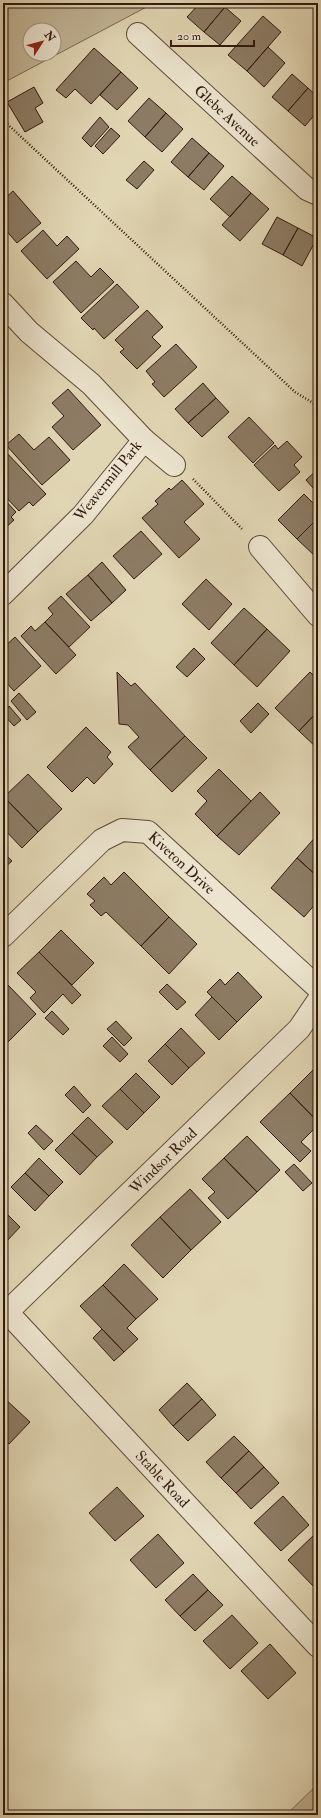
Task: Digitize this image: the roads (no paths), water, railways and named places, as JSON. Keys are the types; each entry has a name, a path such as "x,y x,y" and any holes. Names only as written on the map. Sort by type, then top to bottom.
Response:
{"street":[{"name":"Glebe Avenue","path":"138,34 307,189 318,194"},
{"name":"Weavermill Park","path":"3,304 29,332 91,384 144,440 83,515 3,594"},
{"path":"144,440 174,465"},
{"path":"260,547 315,606"},
{"name":"Kiveton Drive","path":"3,936 102,840 122,830 148,832 318,988"},
{"name":"Windsor Road","path":"5,1314 299,1030 318,1001"},
{"name":"Stable Road","path":"5,1314 318,1646"}]}
